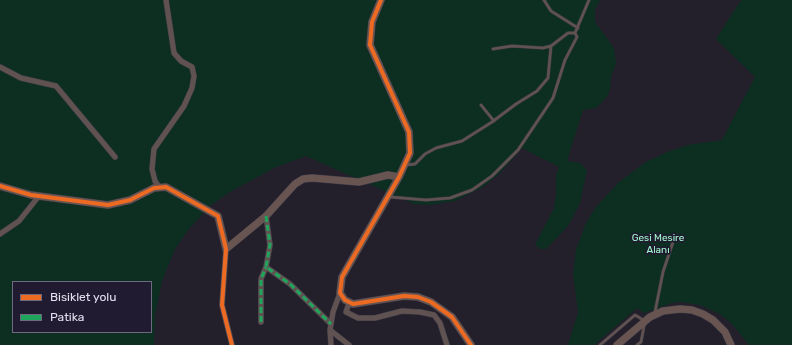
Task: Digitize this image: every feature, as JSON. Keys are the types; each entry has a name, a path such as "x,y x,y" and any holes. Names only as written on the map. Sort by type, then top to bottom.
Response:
{"street":[{"path":"159,187 155,181 152,170 154,149 184,106 192,88 194,76 192,67 181,61 174,53 166,0"},
{"path":"331,345 330,330 333,312 340,293 342,277 387,196 400,177 410,153 409,132 370,45 372,22 381,0"},
{"path":"0,67 21,78 56,86 115,157"},
{"path":"226,249 266,216 295,184 303,179 312,178 359,182 388,175 400,177"},
{"path":"0,186 40,196 108,205 130,200 159,187 166,187 218,216 226,249 222,305 232,345"},
{"path":"0,234 19,221 40,196"},
{"path":"261,322 261,280 266,267 270,245 266,216"},
{"path":"266,267 290,284 331,324"},
{"path":"340,293 349,303 358,304 404,296 418,297 431,302 452,317 468,338 471,345"},
{"path":"349,303 346,312 358,318 375,318 402,311 420,312 434,315 440,322 447,345"},
{"path":"617,345 645,321 655,315 663,311 680,308 703,314 713,320 725,332 731,345"},
{"path":"330,330 349,345"}],"lane":[{"path":"544,0 551,11 578,28"},
{"path":"387,196 426,200 450,198 472,190 492,176 518,150 553,98 565,60 576,40 575,33 589,0"},
{"path":"493,49 512,46 539,48 551,46 568,33 575,33"},
{"path":"406,165 416,164 425,154 436,148 462,141 494,121 516,104 538,92 545,84 550,74 551,46"},
{"path":"481,105 494,121"},
{"path":"655,315 663,272 675,236"},
{"path":"600,345 634,315 645,321 641,342 637,345"}],"green space":[{"path":"0,0 600,0 595,10 595,22 614,48 616,63 611,77 610,90 606,98 596,108 583,110 567,161 580,163 587,170 580,203 568,226 546,249 541,249 535,245 554,208 556,195 556,175 559,167 522,148 500,173 483,187 455,201 430,205 414,204 306,156 274,168 230,192 211,205 188,230 175,249 162,281 155,315 154,345 0,345"},
{"name":"Gesi Mesire Alanı","path":"741,0 792,0 792,345 749,345 732,324 720,314 700,305 681,302 672,303 644,313 637,308 594,345 568,345 578,312 573,274 576,250 586,223 596,207 619,182 646,162 667,152 688,145 722,140 755,77 716,39"}],"marked path":[{"path":"266,216 270,245 266,267 290,284 331,324"},
{"path":"261,322 261,279 266,267"}],"cycle path":[{"path":"381,0 372,22 370,45 409,132 410,153 399,177 342,277 340,293 345,300 353,304 404,296 418,297 431,302 452,317 471,345"},
{"path":"0,186 31,195 108,205 130,200 154,188 166,187 218,216 226,249 222,305 232,345"}]}
